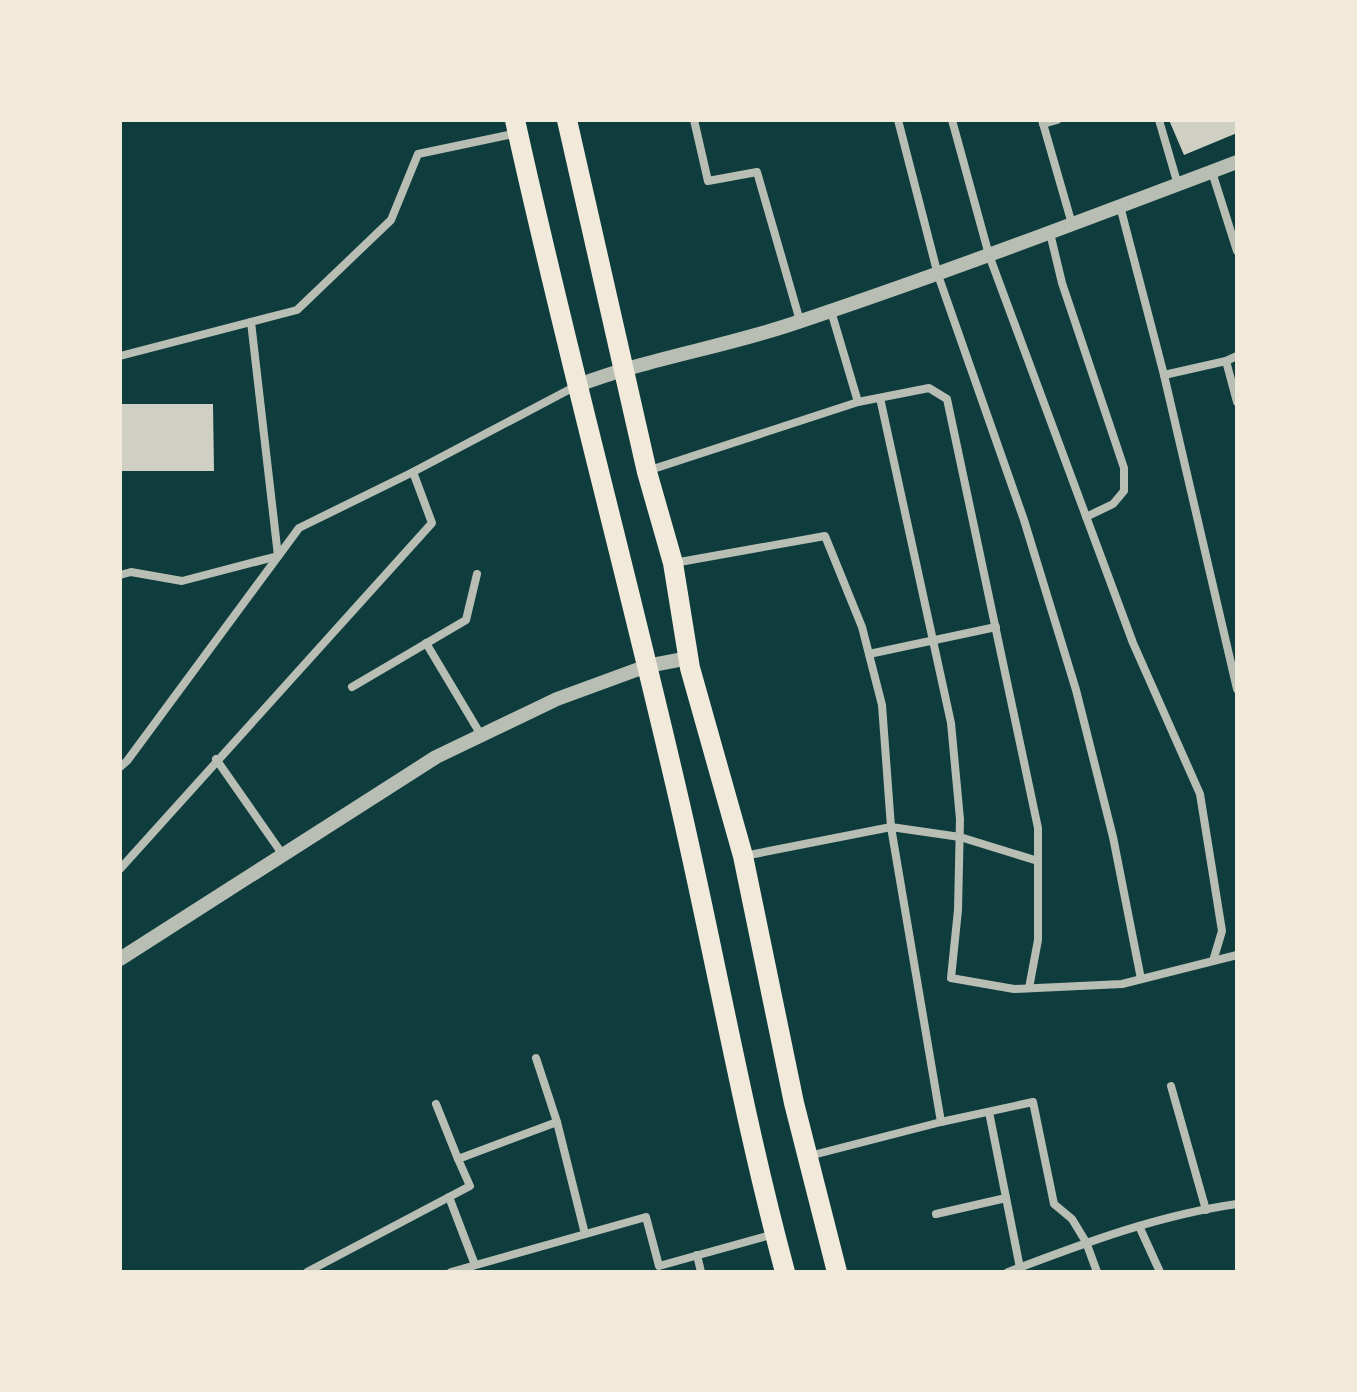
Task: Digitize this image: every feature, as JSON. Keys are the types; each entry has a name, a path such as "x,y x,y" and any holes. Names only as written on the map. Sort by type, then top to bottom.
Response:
{"main road":[{"path":"567,120 647,472 673,563 689,658 743,856 794,1103 837,1272"},
{"path":"517,126 576,386 682,812 774,1234 785,1272"}],"street":[{"path":"694,120 708,181 757,172 800,321"},
{"path":"898,120 938,275 1024,520 1076,690 1113,837 1141,979"},
{"path":"952,120 989,255 1133,643 1200,794 1222,931 1213,961"},
{"path":"1057,120 1043,122 1072,224"},
{"path":"1159,120 1178,185"},
{"path":"120,356 297,310 391,220 418,154 517,126"},
{"path":"120,767 299,528 576,386 624,368 800,321 938,275 1237,162"},
{"path":"1212,172 1237,251"},
{"path":"1120,206 1164,375 1237,689"},
{"path":"1050,233 1062,283 1124,468 1124,491 1113,504 1086,517"},
{"path":"831,311 858,402"},
{"path":"251,322 278,556"},
{"path":"1164,375 1237,356"},
{"path":"1226,361 1237,402"},
{"path":"647,472 858,402 929,388 947,399 1038,828 1038,940 1029,988"},
{"path":"880,398 951,723 960,837 958,910 951,978 1014,989 1122,984 1237,955"},
{"path":"120,869 432,523 413,472"},
{"path":"673,563 825,536 862,627 882,705 891,827 941,1122"},
{"path":"120,575 131,572 182,581 278,556"},
{"path":"352,687 466,620 477,574"},
{"path":"869,654 996,627"},
{"path":"426,643 481,735"},
{"path":"120,959 436,757 557,699 647,666 689,658"},
{"path":"216,759 283,855"},
{"path":"743,856 891,827 960,837 1038,861"},
{"path":"536,1058 557,1122 585,1234"},
{"path":"1171,1086 1206,1210"},
{"path":"808,1157 941,1122 1033,1102 1054,1204 1072,1219 1086,1242 1097,1272"},
{"path":"307,1272 470,1186 436,1104"},
{"path":"989,1112 1020,1268"},
{"path":"458,1159 557,1122"},
{"path":"449,1197 475,1265"},
{"path":"936,1214 1006,1198"},
{"path":"1008,1272 1086,1242 1139,1226 1237,1204"},
{"path":"451,1272 646,1217 659,1266 774,1234"},
{"path":"1139,1226 1160,1272"},
{"path":"697,1255 701,1272"}],"building":[{"path":"1169,120 1237,120 1237,133 1184,155"},
{"path":"120,404 213,404 214,471 120,471"}]}
